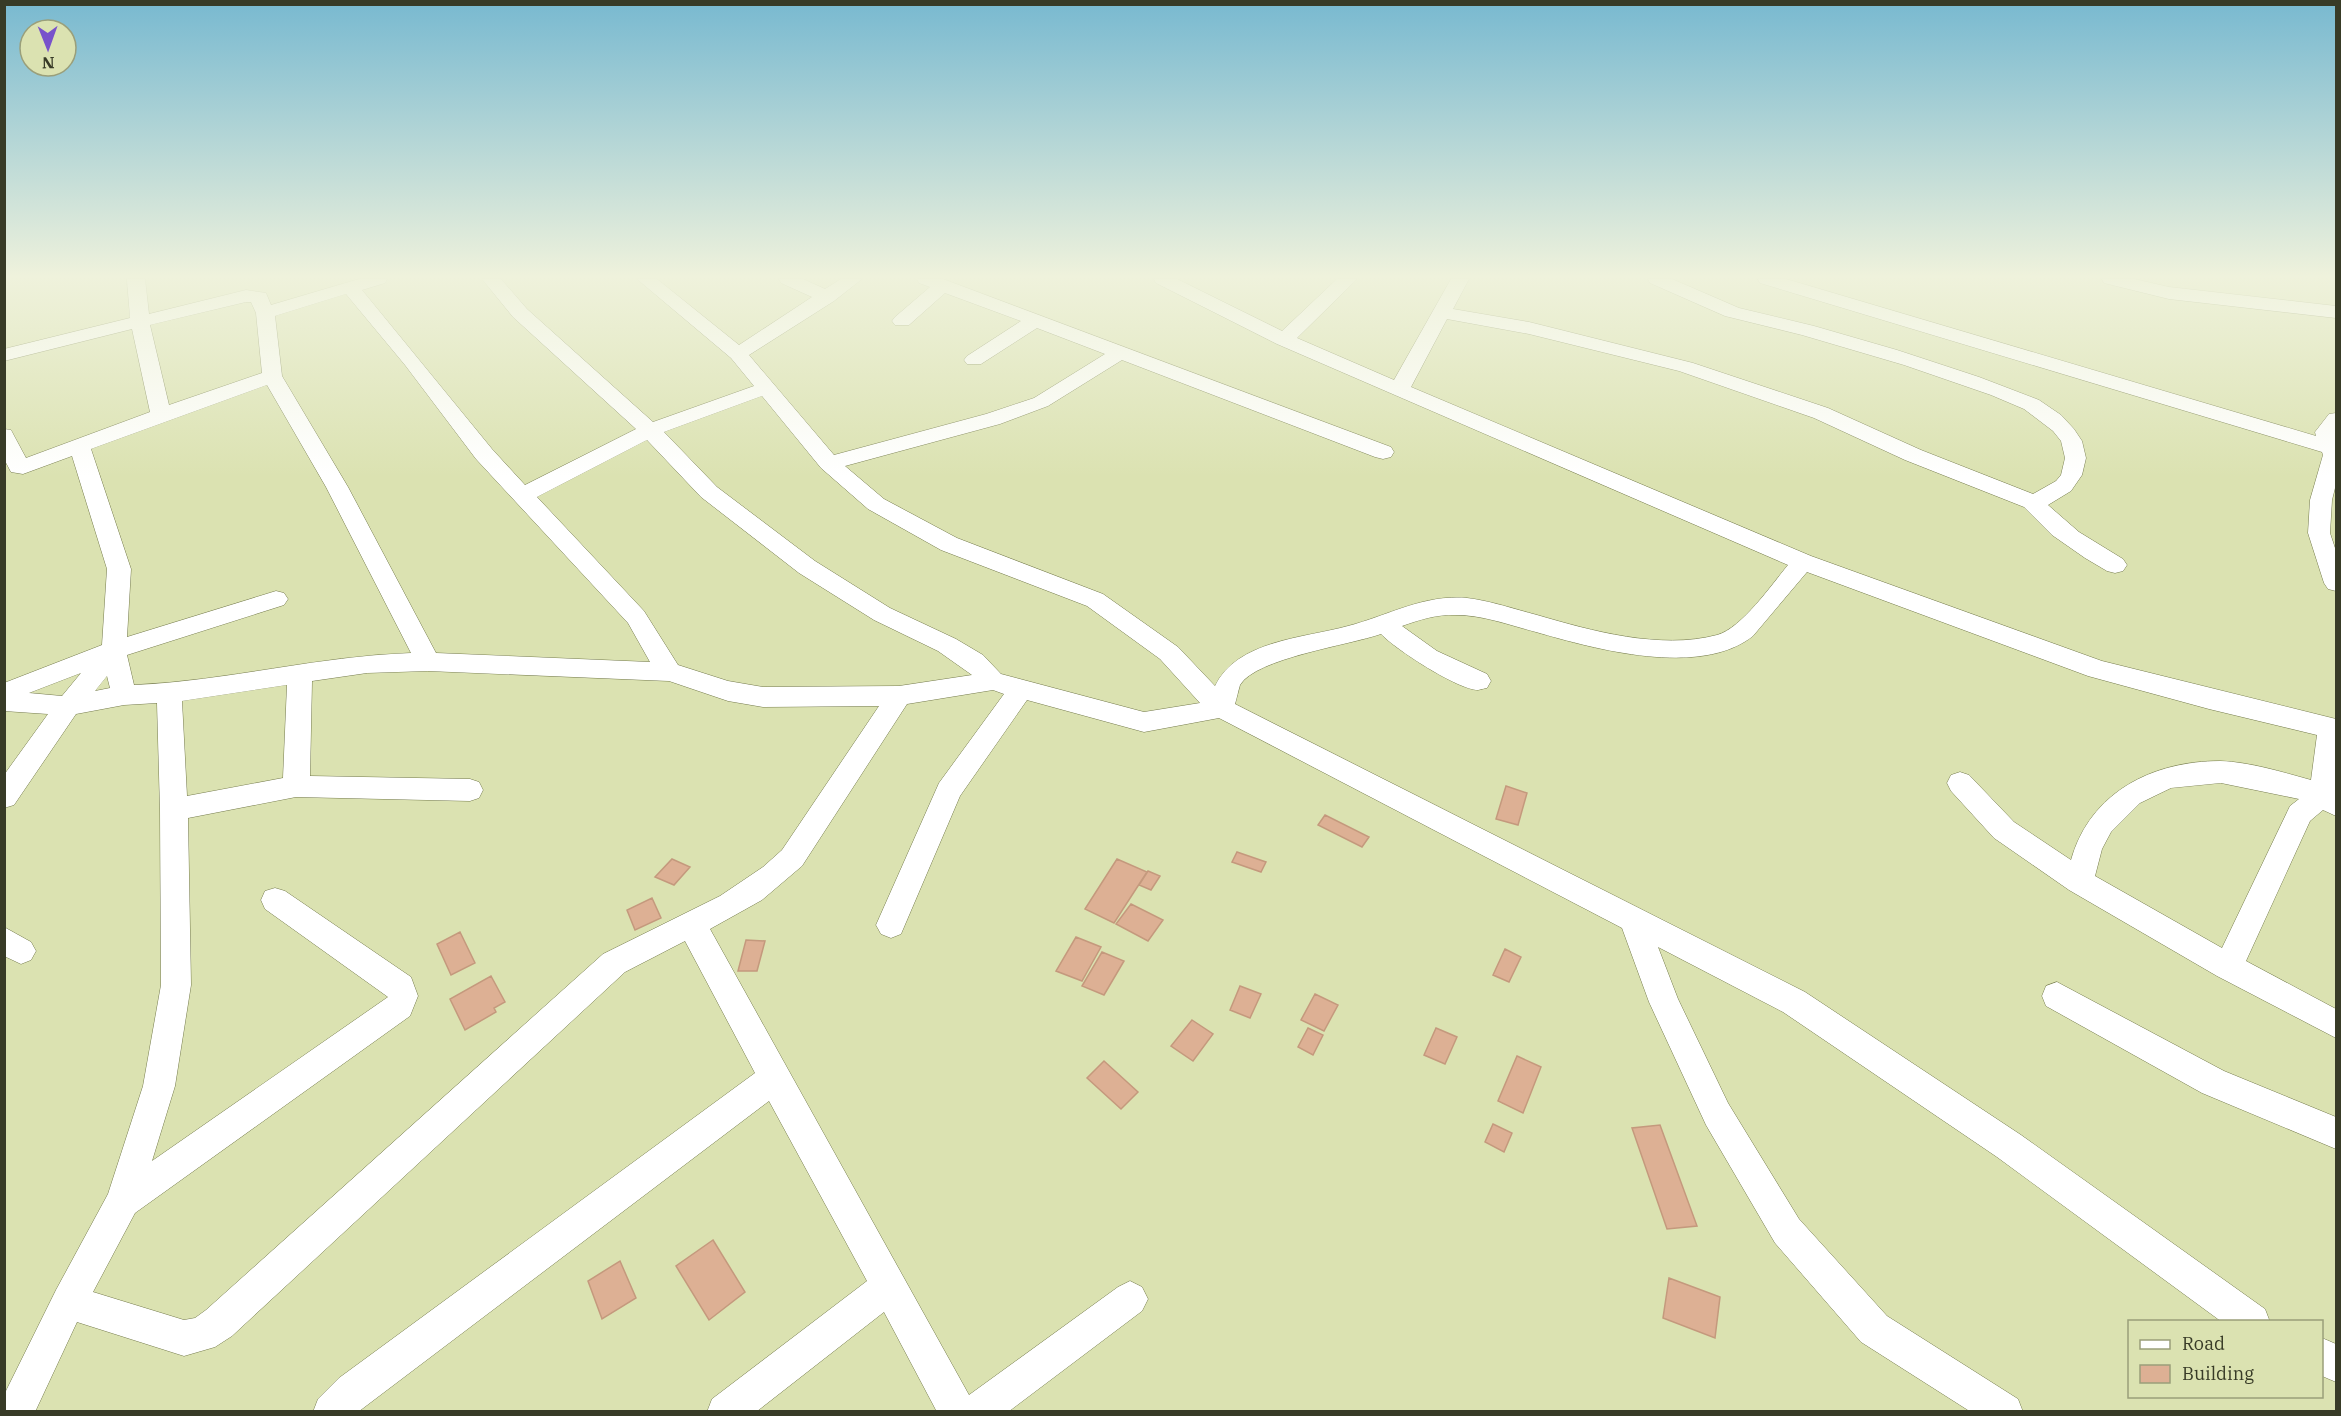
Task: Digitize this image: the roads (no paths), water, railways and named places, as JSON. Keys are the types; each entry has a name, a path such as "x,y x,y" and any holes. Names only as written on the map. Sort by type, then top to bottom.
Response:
{"street":[{"path":"4,355 45,345"},
{"path":"147,345 160,415"},
{"path":"269,345 272,376 336,487 428,662"},
{"path":"399,345 484,454 636,617 669,672"},
{"path":"556,345 650,430 709,492 807,567 882,614 947,645 974,662 993,681"},
{"path":"727,345 738,354 829,463 876,504 949,544 1095,600 1169,653 1221,708 1794,1002 2009,1146 2249,1320"},
{"path":"738,354 752,345"},
{"path":"974,360 997,345"},
{"path":"1097,345 1383,452"},
{"path":"1296,345 1803,562 2097,669 2334,729 2329,799"},
{"path":"1400,388 1425,345"},
{"path":"1595,345 1686,368 1821,413 1913,455 2032,502 2045,517 2082,545 2115,565"},
{"path":"1854,345 1916,362 2022,400 2041,410 2059,425 2075,448 2076,462 2071,478 2064,488 2048,498 2032,502"},
{"path":"1983,345 2332,448"},
{"path":"829,463 993,419 1041,402 1119,354"},
{"path":"4,435 19,467 30,466 160,415 272,376"},
{"path":"523,495 650,430 766,388"},
{"path":"2337,419 2325,432 2334,455 2321,500 2319,533 2337,583"},
{"path":"80,447 118,569 114,650 124,695"},
{"path":"1221,708 1232,677 1257,661 1303,643 1332,639 1386,624 1421,611 1454,606 1500,613 1602,639 1633,644 1690,648 1727,642 1751,623 1803,562"},
{"path":"4,693 114,650 276,599"},
{"path":"1386,624 1395,634 1420,651 1478,681"},
{"path":"4,797 68,706 114,650"},
{"path":"4,701 68,706 124,695 169,693 367,664 428,662 669,672 729,691 763,697 899,696 993,681 1144,722 1221,708"},
{"path":"296,786 300,673"},
{"path":"891,925 949,791 1022,688"},
{"path":"16,1412 68,1302 123,1201 159,1086 176,985 174,810 169,693"},
{"path":"68,1302 184,1338 202,1334 219,1323 614,963 751,893 774,877 792,858 899,696"},
{"path":"2079,880 2088,848 2102,824 2130,795 2167,778 2221,772 2274,781 2329,799"},
{"path":"1960,783 2004,831 2079,880 2228,967 2337,1024"},
{"path":"174,810 296,786 470,790"},
{"path":"2228,967 2300,814 2329,799"},
{"path":"123,1201 399,1006 403,996 400,987 275,900"},
{"path":"1633,919 1664,1002 1717,1114 1787,1231 1874,1329 2005,1412"},
{"path":"692,923 774,1078 958,1412"},
{"path":"2058,996 2213,1082 2337,1133"},
{"path":"331,1412 352,1391 774,1078"},
{"path":"725,1412 889,1286"},
{"path":"976,1412 1130,1299"},
{"path":"2323,1357 2337,1364"}]}
